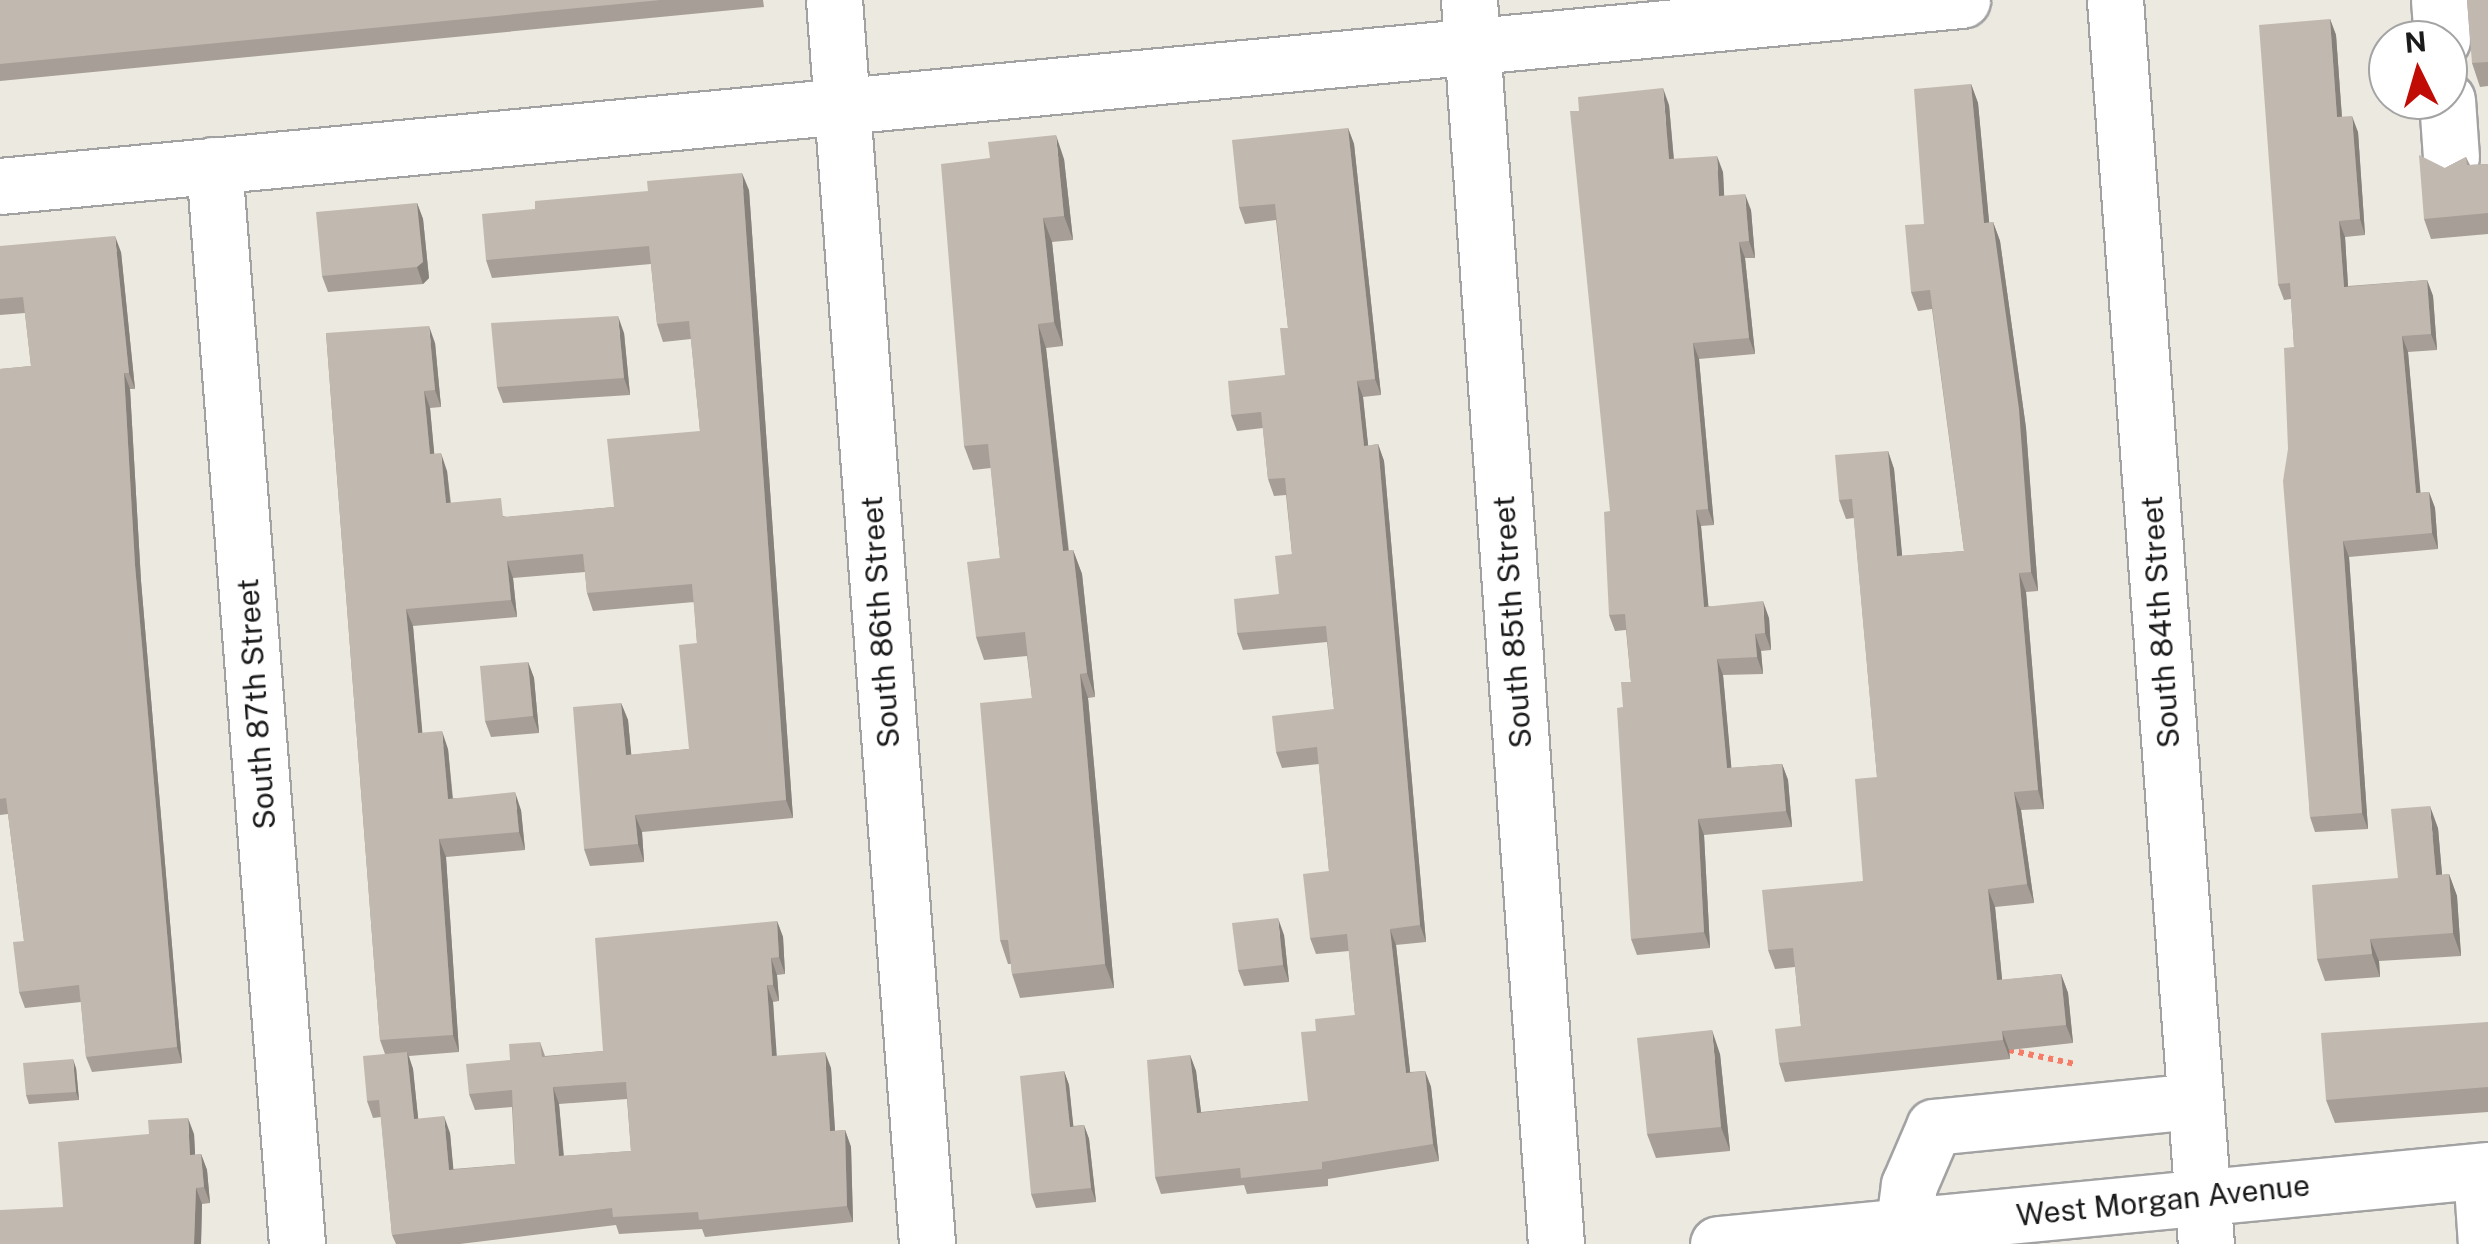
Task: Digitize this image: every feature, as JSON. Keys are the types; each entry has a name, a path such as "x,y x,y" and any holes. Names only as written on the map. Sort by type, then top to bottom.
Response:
{"street":[{"name":"South 86th Street","path":"834,0 927,1244"},
{"path":"0,186 841,106 1470,22 1962,0"},
{"name":"South 84th Street","path":"2115,0 2204,1220"},
{"name":"South 85th Street","path":"1470,22 1556,1244"},
{"path":"2448,120 2451,158"},
{"name":"South 87th Street","path":"214,165 298,1244"},
{"path":"1901,1235 1909,1185 1934,1127 2196,1101"},
{"path":"2484,1171 2486,1244"},
{"name":"West Morgan Avenue","path":"1718,1244 2204,1220 2484,1171"}],"building":[{"path":"0,0 661,0 0,64"},
{"path":"2467,0 2488,0 2488,62 2472,63"},
{"path":"2330,19 2337,117 2352,116 2360,219 2339,221 2344,287 2427,280 2431,334 2402,336 2416,493 2429,492 2432,533 2343,541 2362,813 2310,817 2283,481 2288,449 2284,348 2294,347 2290,283 2278,284 2259,25"},
{"path":"1971,84 1984,223 1993,222 2019,409 2031,572 2019,573 2038,790 2014,792 2027,884 1988,889 1997,980 2061,974 2066,1025 2002,1031 2003,1040 1779,1063 1775,1029 1801,1026 1793,948 1768,950 1762,890 1863,881 1855,779 1877,777 1852,499 1839,500 1835,455 1888,451 1897,556 1964,551 1930,290 1911,292 1905,225 1924,224 1914,89"},
{"path":"1663,88 1669,159 1717,156 1719,196 1745,194 1749,241 1739,242 1749,338 1693,343 1708,509 1696,510 1704,607 1763,601 1765,633 1755,634 1757,657 1717,659 1727,768 1782,764 1786,811 1698,819 1704,932 1631,939 1617,708 1623,707 1621,682 1631,682 1625,614 1609,615 1604,512 1610,511 1570,111 1579,111 1578,97"},
{"path":"1348,128 1375,379 1357,381 1364,446 1378,444 1420,925 1390,929 1406,1073 1425,1071 1433,1144 1322,1162 1322,1169 1241,1178 1240,1168 1155,1177 1147,1060 1190,1055 1197,1113 1308,1101 1301,1032 1316,1031 1315,1019 1355,1015 1347,934 1310,938 1303,874 1329,871 1317,747 1276,752 1272,716 1334,709 1326,626 1237,633 1234,599 1279,594 1275,556 1292,554 1285,478 1268,479 1261,412 1231,415 1228,381 1285,375 1280,328 1288,328 1275,204 1239,207 1232,140"},
{"path":"1056,135 1064,216 1043,218 1054,322 1038,324 1063,551 1073,550 1087,673 1080,674 1105,964 1012,974 1008,940 1000,940 980,703 1032,698 1025,632 976,637 967,562 1000,558 988,444 964,446 941,164 990,158 988,142"},
{"path":"2419,155 2445,168 2466,157 2467,165 2488,164 2488,213 2424,219"},
{"path":"742,173 786,800 635,815 638,844 584,849 573,707 621,703 626,755 689,749 679,645 697,643 692,584 587,593 583,554 507,561 511,600 406,609 418,733 442,731 448,799 515,792 519,832 439,839 453,1035 380,1040 326,333 429,326 435,390 424,391 430,454 441,453 446,503 501,498 503,517 614,507 607,439 700,431 689,321 657,324 649,246 486,260 482,214 535,209 535,201 648,191 647,181"},
{"path":"417,203 423,262 417,267 322,276 316,212"},
{"path":"115,236 129,373 124,373 135,565 177,1047 86,1057 79,985 19,992 13,942 24,941 6,798 0,799 0,369 31,366 23,297 0,299 0,246"},
{"path":"618,316 624,378 497,387 491,323"},
{"path":"528,662 533,716 485,721 480,666"},
{"path":"2430,806 2436,875 2449,874 2453,933 2370,939 2372,954 2317,959 2312,885 2398,878 2391,809"},
{"path":"1278,918 1283,965 1238,970 1232,923"},
{"path":"777,921 779,957 771,958 773,985 767,985 772,1056 825,1052 830,1131 845,1130 847,1206 699,1220 698,1212 613,1217 612,1208 392,1235 379,1100 367,1101 363,1056 407,1052 414,1119 444,1116 449,1170 515,1164 512,1090 469,1094 466,1064 510,1060 509,1044 540,1042 542,1057 603,1051 595,938","holes":["626,1082 631,1151 559,1156 553,1087"]},
{"path":"2488,1022 2488,1087 2326,1100 2321,1033"},
{"path":"1712,1030 1721,1127 1647,1134 1637,1038"},
{"path":"73,1059 76,1092 26,1095 23,1063"},
{"path":"1064,1071 1070,1127 1084,1125 1091,1188 1031,1194 1020,1076"},
{"path":"188,1118 190,1155 201,1154 204,1187 196,1188 194,1244 0,1244 0,1210 63,1207 58,1142 149,1134 148,1120"}]}
